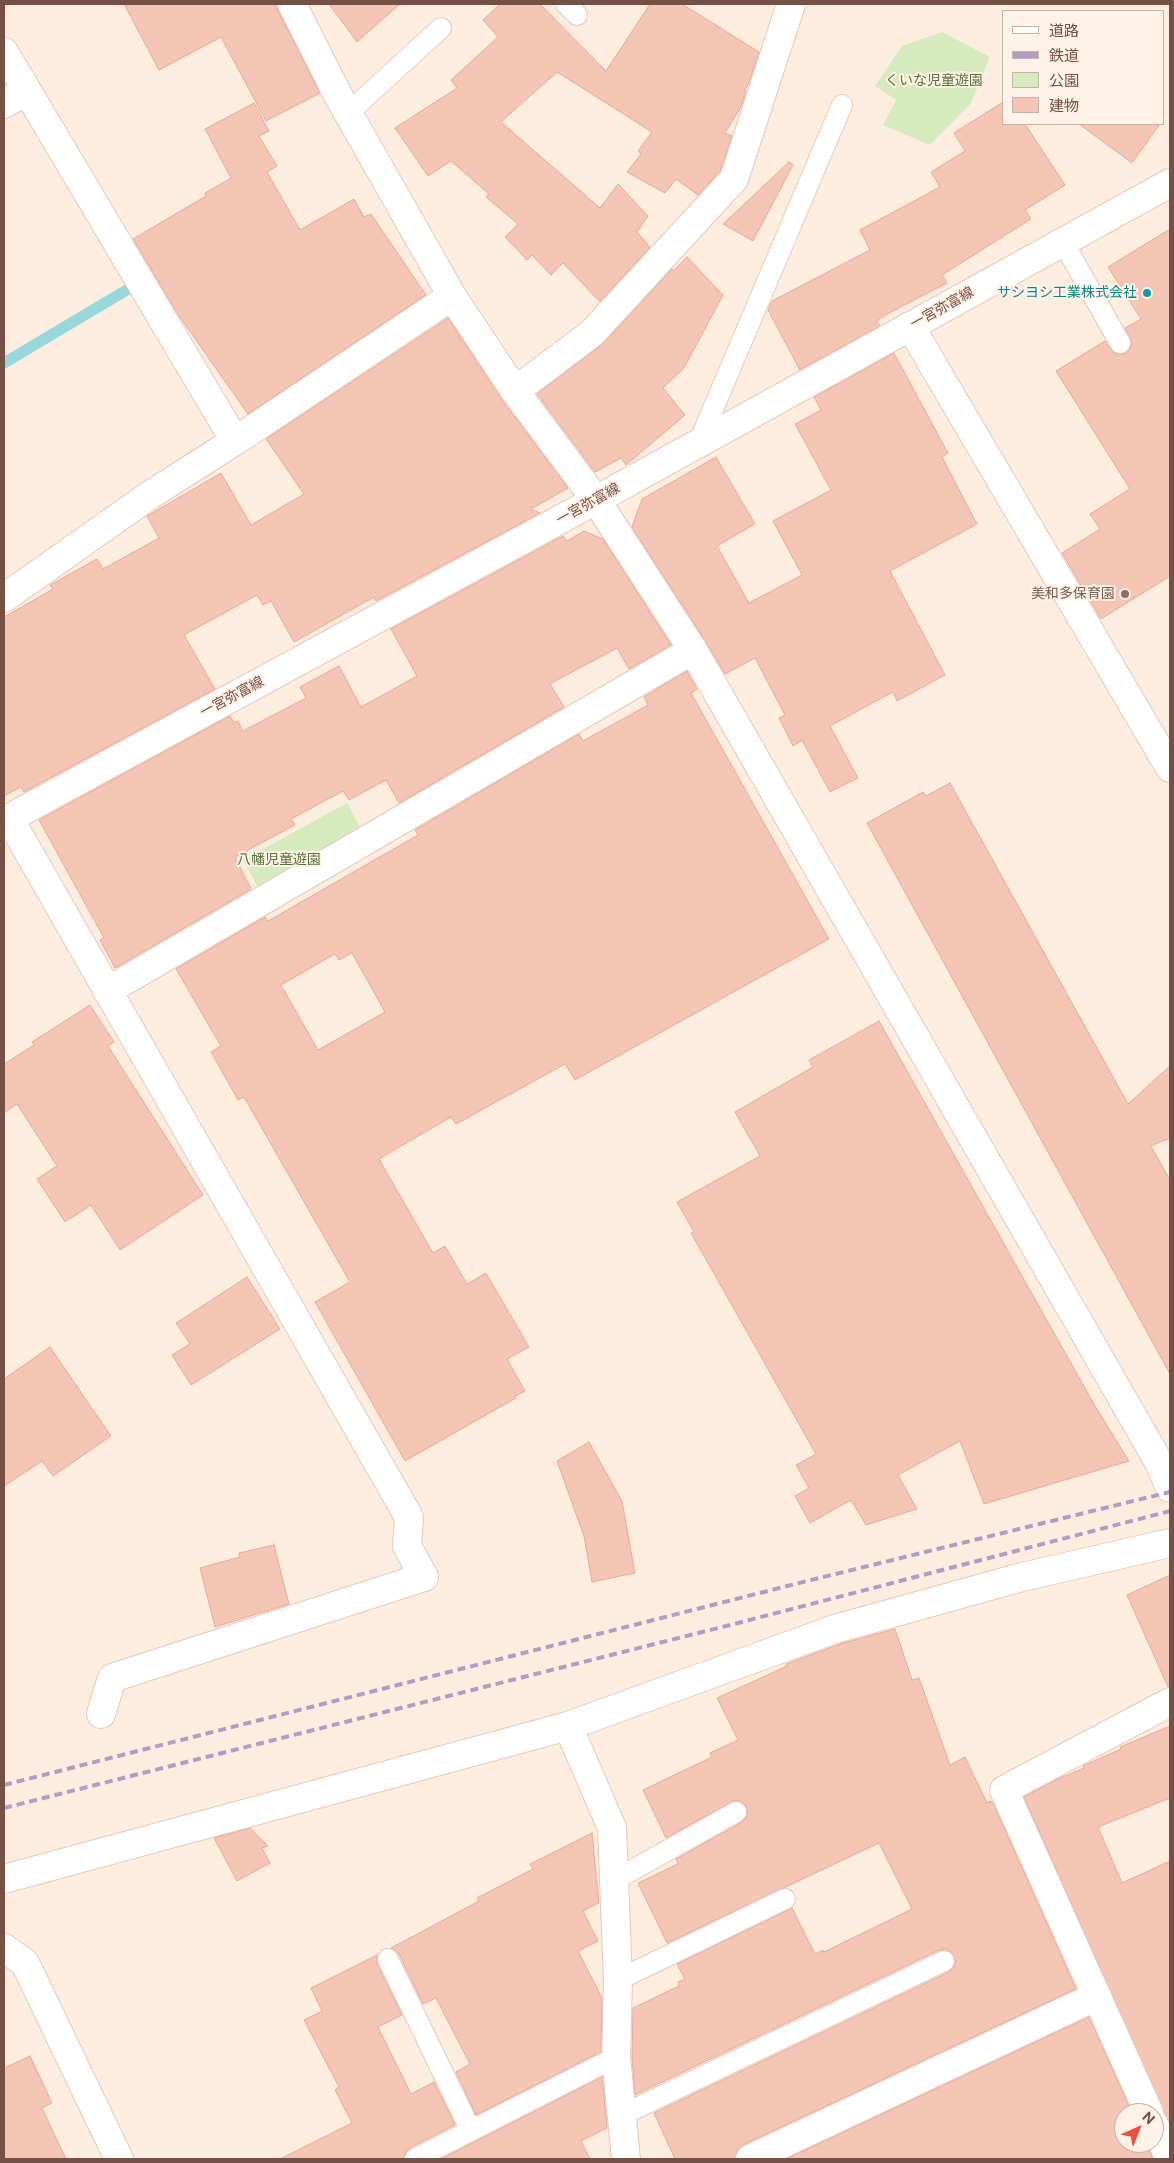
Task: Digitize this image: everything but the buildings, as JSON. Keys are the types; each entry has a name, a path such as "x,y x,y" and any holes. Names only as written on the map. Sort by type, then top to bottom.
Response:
{"street":[{"path":"292,4 348,113 452,296 515,391 596,500 693,650 1160,1464 1170,1488"},
{"path":"515,391 592,333 734,179 791,4"},
{"path":"4,52 15,98 235,441"},
{"name":"一宮弥富線","path":"6,820 596,500 1170,184"},
{"path":"4,598 150,495 235,441 452,296"},
{"path":"910,326 1170,768"},
{"path":"107,990 693,650"},
{"path":"6,820 107,990 409,1517 407,1546 424,1577 112,1678 101,1714"},
{"path":"4,1879 568,1726 835,1629 1022,1577 1170,1543"},
{"path":"1145,2103 1004,1790 1170,1702"},
{"path":"568,1726 612,1828 618,1980 616,2057 626,2159"},
{"path":"4,1948 24,1962 119,2159"},
{"path":"750,2159 1097,1996"},
{"path":"1164,2146 1170,2159"}],"lane":[{"path":"348,113 441,28"},
{"path":"699,442 842,105"},
{"path":"1063,242 1120,343"},
{"path":"613,1880 736,1812"},
{"path":"618,1980 784,1899"},
{"path":"388,1959 471,2131"},
{"path":"622,2115 944,1961"},
{"path":"415,2159 616,2057"}],"green space":[{"name":"くいな児童遊園","path":"942,32 990,57 971,103 930,145 883,125 896,100 875,86 902,46"},
{"name":"八幡児童遊園","path":"347,803 364,834 260,891 243,860"}],"waterway":[{"path":"4,363 130,288"}],"railway":[{"path":"4,1785 807,1581 1170,1492"},
{"path":"4,1808 734,1624 1170,1511"}],"place":[{"name":"サシヨシ工業株式会社","path":"1147,293"},
{"name":"美和多保育園","path":"1125,594"}]}
